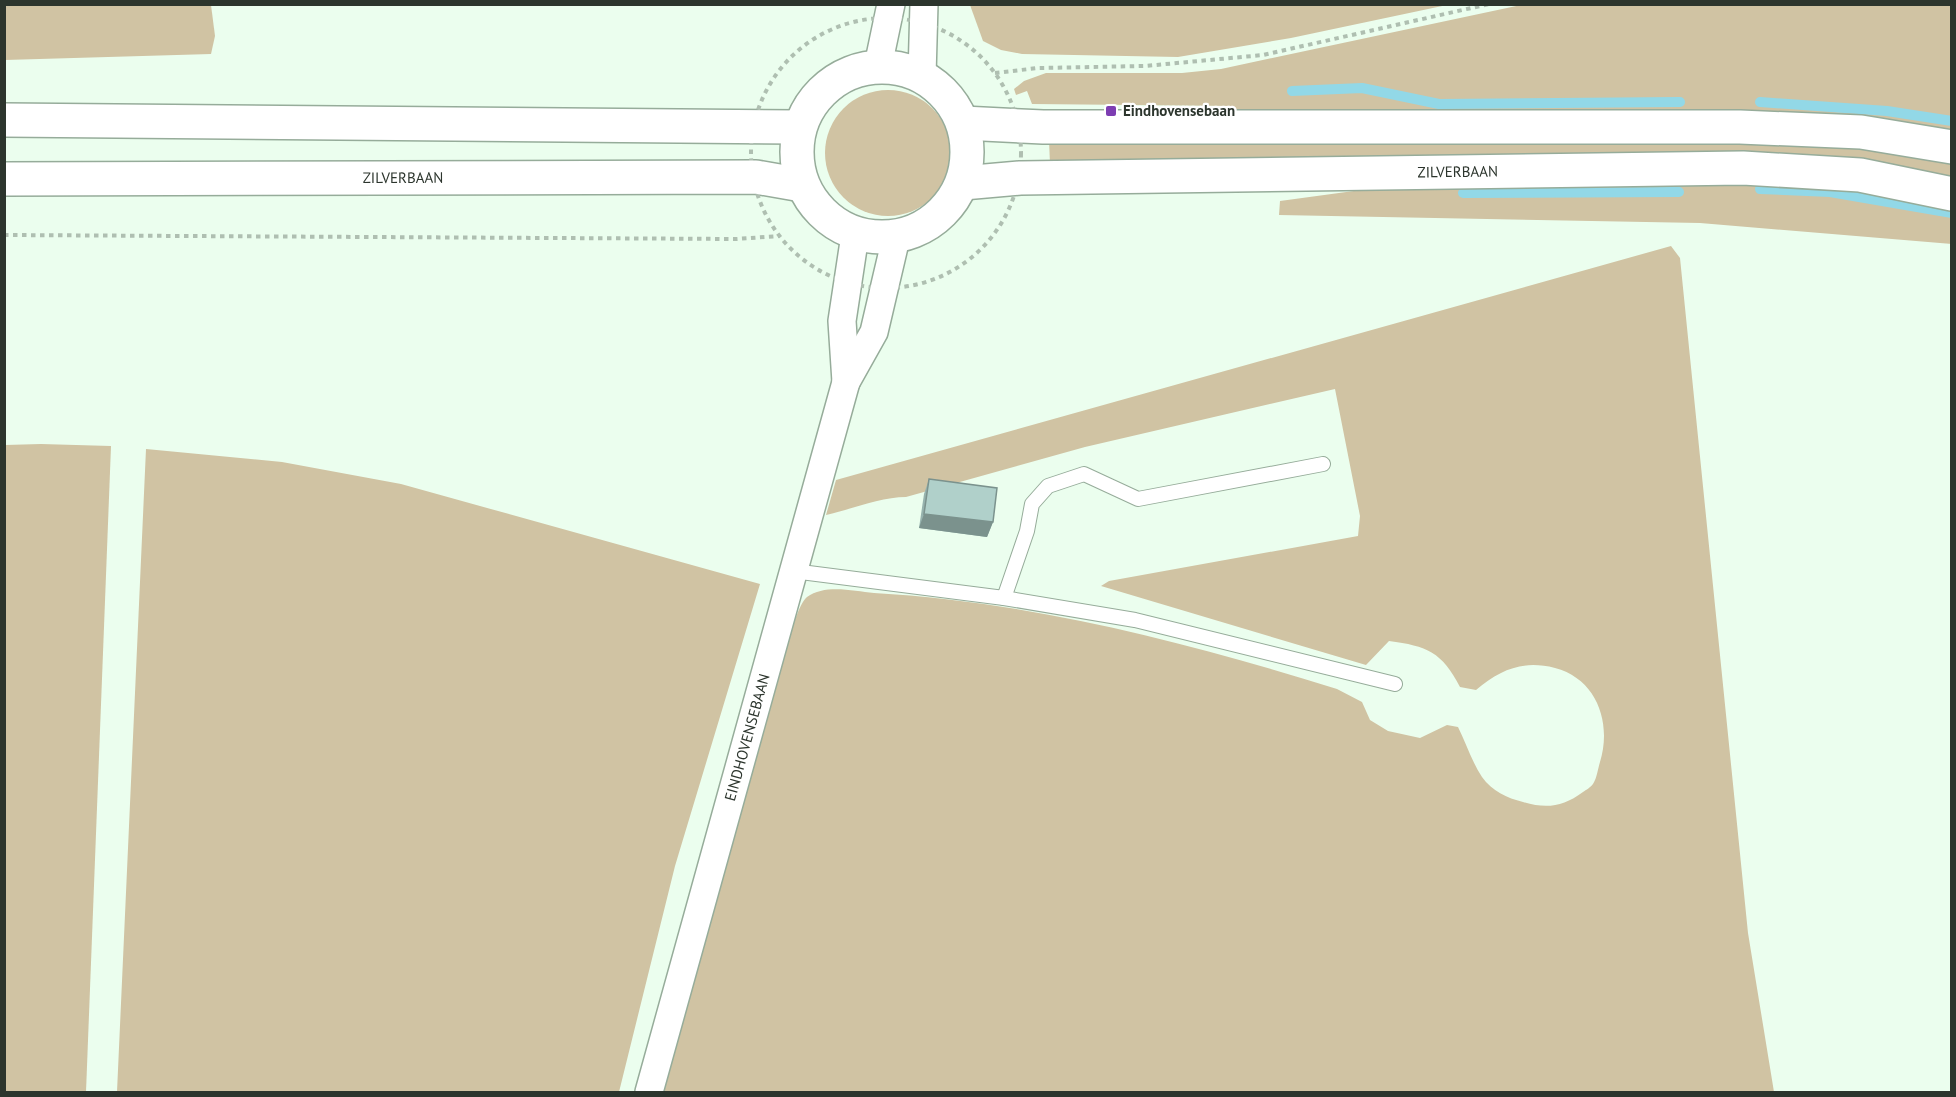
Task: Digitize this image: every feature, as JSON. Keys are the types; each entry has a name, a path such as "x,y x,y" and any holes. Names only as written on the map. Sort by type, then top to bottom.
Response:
{"main road":[{"path":"878,66 901,68 922,76 947,96 963,123 967,142 967,163 963,183 947,208 924,228 896,238 855,235 823,215 802,185 796,156 799,127 811,103 829,84 852,71 878,66"},
{"path":"4,120 799,127"},
{"path":"963,123 1043,127 1740,127 1861,132 1952,147"},
{"name":"ZILVERBAAN","path":"963,183 1020,177 1743,168 1860,175 1952,194"},
{"name":"ZILVERBAAN","path":"4,179 756,177 802,185"}],"street":[{"path":"878,66 891,4"},
{"path":"922,76 924,4"},
{"name":"EINDHOVENSEBAAN","path":"846,382 842,321 855,235"},
{"name":"EINDHOVENSEBAAN","path":"649,1092 846,382 874,332 896,238"}],"lane":[{"path":"1004,598 1027,531 1032,504 1048,486 1084,474 1138,499 1323,464"},
{"path":"793,571 1004,598 1135,620 1395,684"}],"path":[{"path":"995,73 1038,68 1145,66 1263,55 1489,4"},
{"path":"4,235 724,238 779,236"}],"shaded area":[{"path":"970,4 1447,5 1291,38 1178,57 1022,54 1001,50 983,41"},
{"path":"4,5 211,5 215,36 211,54 5,60"},
{"path":"1521,5 1951,5 1951,136 1233,119 1233,106 1032,104 1027,91 1016,95 1014,89 1024,81 1046,73 1182,73 1221,69"},
{"path":"888,90 912,95 932,109 946,129 951,153 946,177 932,197 912,211 888,216 864,211 844,197 830,177 825,153 830,129 844,109 864,95"},
{"path":"1049,140 1873,143 1951,157 1952,181 1050,164"},
{"path":"1741,177 1951,202 1952,244 1700,223 1279,215 1280,201 1442,179"},
{"path":"1671,246 1680,258 1748,933 1774,1092 664,1092 732,838 789,639 803,602 814,593 831,589 848,590 992,605 1166,640 1337,689 1362,702 1370,720 1388,731 1420,738 1447,725 1458,727 1482,777 1495,790 1511,798 1547,806 1568,801 1590,787 1596,779 1603,747 1604,732 1598,704 1581,682 1555,668 1533,665 1513,668 1494,677 1476,690 1460,687 1440,658 1414,645 1389,641 1366,665 1101,586 1109,581 1358,536 1360,516 1335,389 1085,447 906,497 877,501 826,515 836,480"},
{"path":"5,445 111,446 86,1092 5,1092"},
{"path":"146,449 282,462 401,484 760,584 675,866 619,1092 117,1092"}],"building":[{"path":"929,479 997,488 993,522 924,514"}],"waterway":[{"path":"1292,91 1362,88 1439,104 1680,102"},
{"path":"1760,102 1887,111 1952,121"},
{"path":"1760,189 1830,192 1952,213"},
{"path":"1463,193 1679,192"}],"place":[{"name":"Eindhovensebaan","path":"1111,111"}]}
